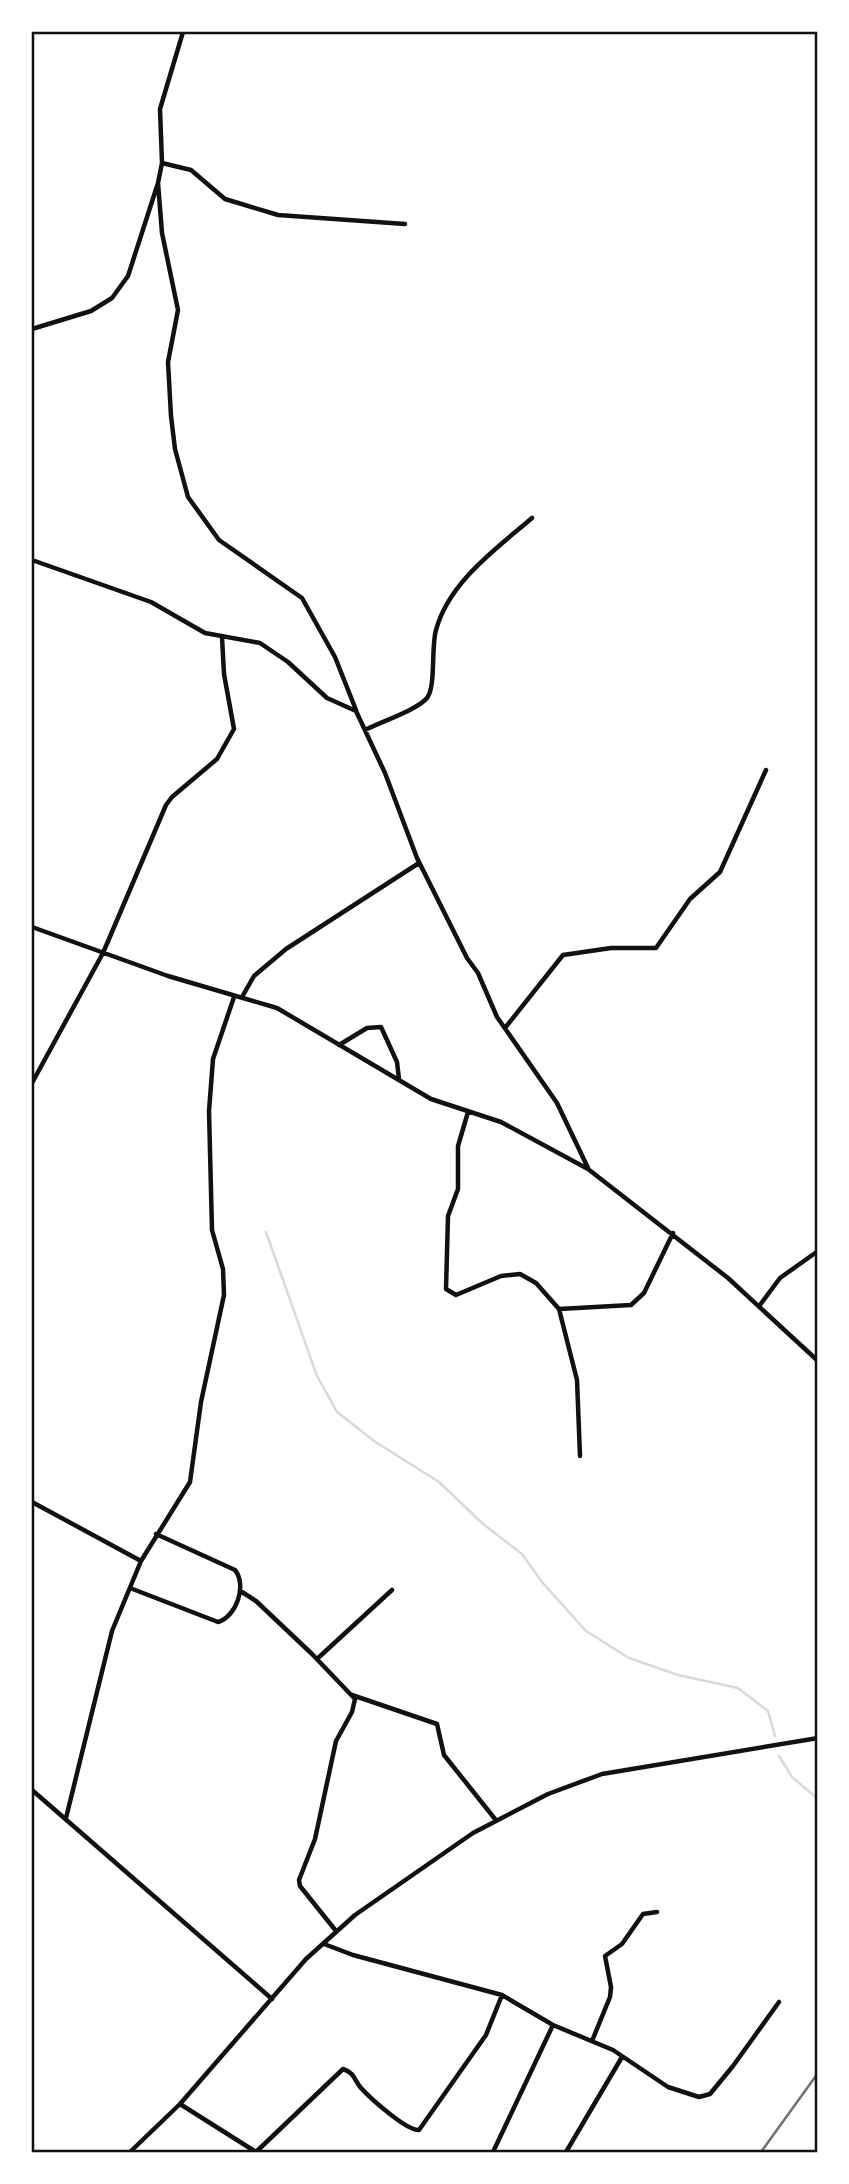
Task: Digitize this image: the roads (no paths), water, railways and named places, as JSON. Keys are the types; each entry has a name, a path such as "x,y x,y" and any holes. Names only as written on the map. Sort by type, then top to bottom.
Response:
{"street":[{"path":"32,329 79,316 112,298 128,276 158,183 162,163 160,109 183,32"},
{"path":"162,163 191,170 225,199 278,215 405,223"},
{"path":"158,183 162,233 178,310 168,362 171,416 175,449 188,497 219,540 302,598 335,657 419,863 505,1028 557,1103 588,1169"},
{"path":"365,730 425,700 431,688 433,642 445,608 469,576 532,518"},
{"path":"32,560 125,592 170,611 197,630 260,643 288,663 327,698 356,711"},
{"path":"32,1083 103,953 166,805 172,796 217,759 234,729 224,674 222,637"},
{"path":"505,1028 563,955 611,948 656,948 690,899 720,872 766,770"},
{"path":"242,997 254,976 286,949 419,863"},
{"path":"32,927 234,997 276,1008 431,1099 501,1122 588,1169 673,1233 760,1305 817,1361"},
{"path":"66,1818 112,1631 141,1561 190,1482 201,1402 224,1295 223,1269 212,1230 209,1111 213,1059 234,997"},
{"path":"340,1045 367,1028 381,1027 394,1052 398,1079"},
{"path":"468,1112 458,1146 458,1189 448,1216 446,1289 456,1295 501,1276 520,1274 536,1283 559,1309 577,1380 580,1456"},
{"path":"559,1309 631,1304 644,1293 673,1233"},
{"path":"760,1305 780,1278 817,1251"},
{"path":"32,1502 141,1561"},
{"path":"130,1588 218,1622 225,1618 242,1592 240,1577 234,1570 156,1534"},
{"path":"317,1658 392,1590"},
{"path":"242,1592 256,1601 317,1658 351,1695 355,1704 336,1741 315,1839 299,1880 300,1886 336,1931"},
{"path":"351,1695 390,1705 437,1724 444,1755 495,1819"},
{"path":"130,2152 180,2104 299,1966 336,1931 373,1902 495,1819 570,1784 602,1774 817,1738"},
{"path":"32,1790 272,2000"},
{"path":"592,2041 610,1997 605,1956 622,1944 643,1914 657,1912"},
{"path":"324,1944 353,1955 502,1995 553,2025 622,2057 668,2087 705,2097 733,2066 779,2002"},
{"path":"180,2104 256,2152 343,2069 355,2076 361,2088 385,2110 411,2130 419,2130 486,2035 502,1995"},
{"path":"493,2152 553,2025"},
{"path":"566,2152 622,2057"}],"waterway":[{"path":"266,1232 317,1376 337,1412 374,1441 439,1482 483,1524 522,1554 542,1582 586,1631 629,1658 678,1675 738,1688 768,1711 775,1736"},
{"path":"779,1756 792,1777 818,1799"}],"railway":[{"path":"761,2152 818,2073"}]}
